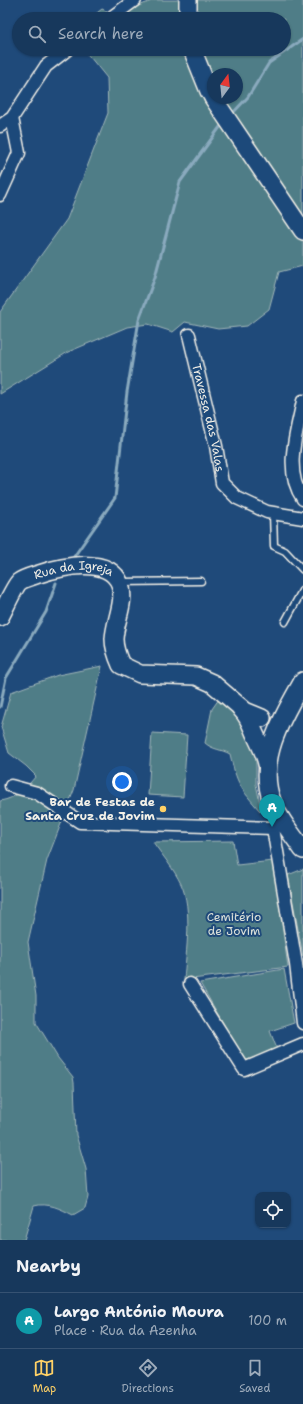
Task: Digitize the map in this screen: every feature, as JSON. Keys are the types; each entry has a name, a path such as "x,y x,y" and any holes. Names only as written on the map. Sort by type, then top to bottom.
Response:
{"street":[{"path":"119,12 135,0"},
{"path":"188,0 188,12"},
{"path":"0,126 12,118 46,66 59,56"},
{"path":"195,56 207,87"},
{"path":"218,104 303,231"},
{"path":"0,195 19,153 12,118"},
{"name":"Travessa das Valas","path":"189,335 216,446 222,483 237,498 267,512 303,518"},
{"path":"303,401 291,464 299,494 303,499"},
{"name":"Rua da Igreja","path":"0,617 19,582 60,567 89,565 108,571 119,582 123,595 114,638 115,651 121,665 140,674 196,676 212,683 238,706 248,718 266,729"},
{"path":"303,681 290,704 281,716 266,729 267,767 270,795 279,825 303,1023"},
{"path":"11,786 37,793 80,822 279,825 303,850"},
{"path":"190,984 244,1069 303,1044"}],"lane":[{"path":"273,513 274,546 285,551 303,570"},
{"path":"119,582 201,582"},
{"path":"285,622 303,588"}],"green space":[{"path":"154,0 303,0 303,266 279,272 269,309 247,326 218,329 185,322 173,332 148,324 127,327 68,352 0,394 0,312 67,219 108,113 107,78 89,56 291,56 291,12 123,12"},
{"path":"102,9 108,12 98,12"},
{"path":"102,666 74,790 47,860 28,942 36,996 36,1022 58,1058 73,1077 76,1135 86,1169 88,1197 85,1208 73,1215 59,1208 44,1205 34,1206 24,1240 0,1240 0,801 16,795 36,776 9,753 1,727 11,692 58,675"},
{"path":"219,699 240,716 256,752 256,784 261,808 260,811 240,785 230,754 211,747 205,743 212,709"},
{"path":"152,733 187,735 183,797 148,795"},
{"name":"Cemitério de Jovim","path":"233,841 237,865 273,861 288,967 184,980 188,931 185,894 175,873 153,842"},
{"name":"Cemitério de Jovim","path":"303,869 303,956 288,875"},
{"path":"284,969 294,1023 270,1031 277,1049 245,1061 200,983"}],"waterway":[{"path":"291,47 303,39"},
{"path":"231,115 248,97 269,63 279,56"},
{"path":"73,558 115,498 127,392 139,320 155,277 180,182 223,123"},
{"path":"0,707 6,678 46,612 56,583"}],"place":[{"name":"Bar de Festas de Santa Cruz de Jovim","path":"163,809"},
{"name":"Largo António Moura","path":"272,827"}]}
